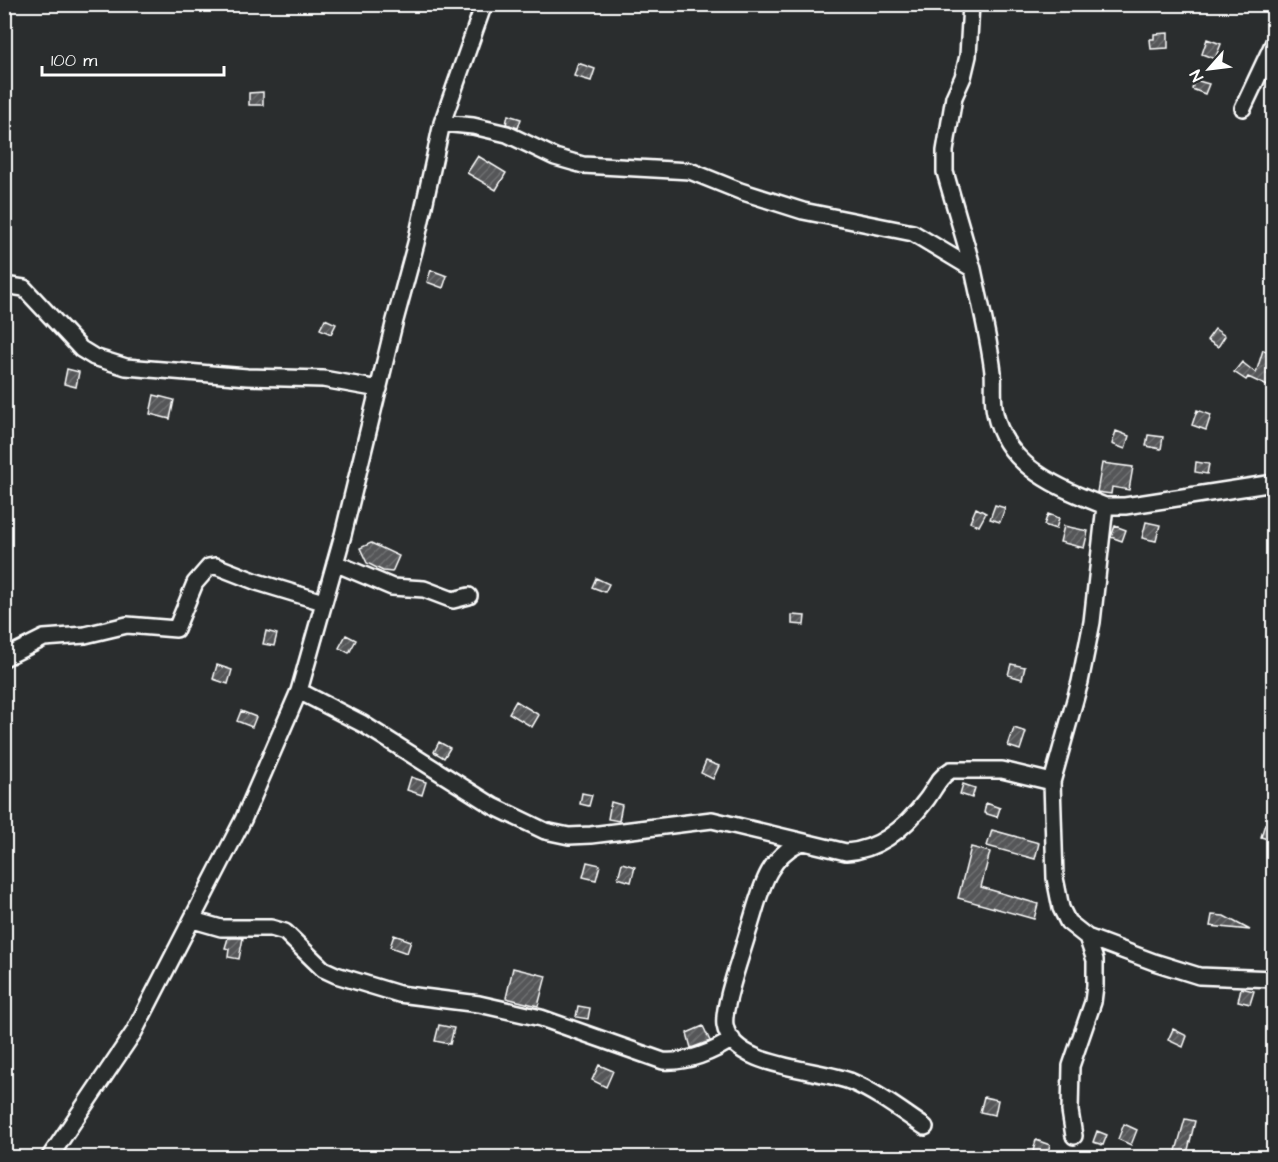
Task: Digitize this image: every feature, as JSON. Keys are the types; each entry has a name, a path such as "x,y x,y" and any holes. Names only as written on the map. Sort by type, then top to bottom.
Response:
{"street":[{"path":"49,1158 134,1032 243,820 299,691 335,563 379,389 442,123 484,4"},
{"path":"971,4 968,56 963,77 954,97 945,151 945,172 973,269 993,374 995,416 1008,447 1021,462 1039,475 1105,506 1125,506 1274,483"},
{"path":"1243,108 1274,42"},
{"path":"442,123 472,126 507,134 555,157 583,165 690,171 731,188 803,211 913,233 973,269"},
{"path":"4,285 24,288 81,349 93,357 126,367 247,377 323,379 379,389"},
{"path":"1105,506 1092,622 1080,682 1052,782 1055,878 1061,908 1068,922 1087,936 1199,976 1274,979"},
{"path":"335,563 392,587 424,589 453,600 469,596"},
{"path":"4,658 44,638 85,635 127,625 176,629 195,583 209,567 216,566 323,602"},
{"path":"299,691 363,724 493,806 545,831 569,836 591,836 712,820 846,852 861,851 882,842 921,807 937,782 951,770 1002,770 1052,782"},
{"path":"801,842 775,859 742,948 725,1024 732,1038 742,1049 782,1067 820,1072 849,1081 873,1092 925,1127"},
{"path":"193,920 221,928 278,930 301,945 323,969 336,975 399,994 479,1004 531,1016 663,1061 681,1060 698,1055 721,1046 732,1038"},
{"path":"1074,1136 1070,1111 1071,1066 1093,1002 1095,960 1087,936"},
{"path":"1095,960 1103,948 1110,945"}],"building":[{"path":"1168,33 1168,48 1151,49 1150,39 1154,39 1154,34"},
{"path":"1207,39 1221,44 1215,59 1202,54"},
{"path":"578,63 595,69 591,81 574,76"},
{"path":"1195,80 1209,84 1205,94 1192,89"},
{"path":"263,92 263,105 249,105 249,93"},
{"path":"508,115 521,119 518,128 506,124"},
{"path":"478,156 506,173 496,190 467,173"},
{"path":"431,270 447,276 443,288 427,282"},
{"path":"325,319 336,324 331,334 320,329"},
{"path":"1215,329 1225,336 1218,347 1207,340"},
{"path":"1263,350 1274,353 1267,374 1274,377 1274,389 1248,377 1246,380 1234,372 1242,362 1256,373"},
{"path":"67,369 79,372 76,387 64,384"},
{"path":"154,395 174,400 170,419 150,414"},
{"path":"1197,410 1211,415 1206,430 1192,425"},
{"path":"1116,431 1129,436 1125,449 1112,444"},
{"path":"1148,435 1163,437 1161,449 1146,446"},
{"path":"1196,462 1209,464 1207,474 1195,472"},
{"path":"1102,463 1133,467 1129,490 1112,487 1111,494 1097,492"},
{"path":"995,505 1005,508 1000,522 990,519"},
{"path":"976,508 986,513 979,526 970,522"},
{"path":"1048,514 1059,518 1056,529 1044,525"},
{"path":"1146,522 1160,525 1156,541 1142,538"},
{"path":"1064,526 1088,531 1084,548 1060,542"},
{"path":"1115,526 1126,530 1122,541 1111,537"},
{"path":"371,543 399,556 392,572 383,571 367,563 360,548"},
{"path":"596,578 609,584 605,592 592,587"},
{"path":"792,615 805,616 804,625 792,624"},
{"path":"266,631 277,634 274,646 263,644"},
{"path":"346,635 356,640 349,653 339,648"},
{"path":"1011,664 1025,667 1022,679 1008,675"},
{"path":"217,665 232,670 228,684 213,679"},
{"path":"516,701 539,715 532,727 509,713"},
{"path":"241,711 256,717 252,727 237,721"},
{"path":"1014,728 1026,732 1020,750 1008,746"},
{"path":"439,742 450,748 444,758 434,752"},
{"path":"706,761 719,766 713,779 701,773"},
{"path":"411,777 426,782 422,795 407,790"},
{"path":"963,784 975,788 972,798 960,794"},
{"path":"582,793 592,795 589,806 580,804"},
{"path":"611,802 622,805 619,821 608,819"},
{"path":"986,803 1000,808 997,817 984,813"},
{"path":"1265,824 1274,826 1274,841 1261,837"},
{"path":"992,830 1039,843 1035,859 987,846"},
{"path":"971,847 990,852 981,887 1038,904 1034,919 958,898"},
{"path":"587,862 600,865 596,880 583,877"},
{"path":"622,863 635,867 631,882 618,878"},
{"path":"1212,915 1224,916 1250,930 1210,926"},
{"path":"394,935 411,941 407,953 390,947"},
{"path":"228,938 243,938 239,959 228,957 229,949 225,948"},
{"path":"513,968 546,976 538,1006 506,998"},
{"path":"1241,988 1254,991 1250,1004 1238,1001"},
{"path":"578,1006 590,1008 588,1019 576,1017"},
{"path":"439,1025 454,1028 450,1044 435,1041"},
{"path":"703,1026 710,1041 691,1048 687,1033"},
{"path":"1173,1029 1187,1036 1183,1047 1168,1040"},
{"path":"599,1065 613,1071 606,1087 592,1080"},
{"path":"984,1097 998,1100 995,1115 980,1112"},
{"path":"1185,1119 1195,1121 1186,1158 1174,1158"},
{"path":"1124,1124 1137,1130 1131,1145 1118,1139"},
{"path":"1097,1131 1107,1135 1103,1145 1093,1142"},
{"path":"1036,1140 1050,1145 1047,1155 1033,1151"}]}
